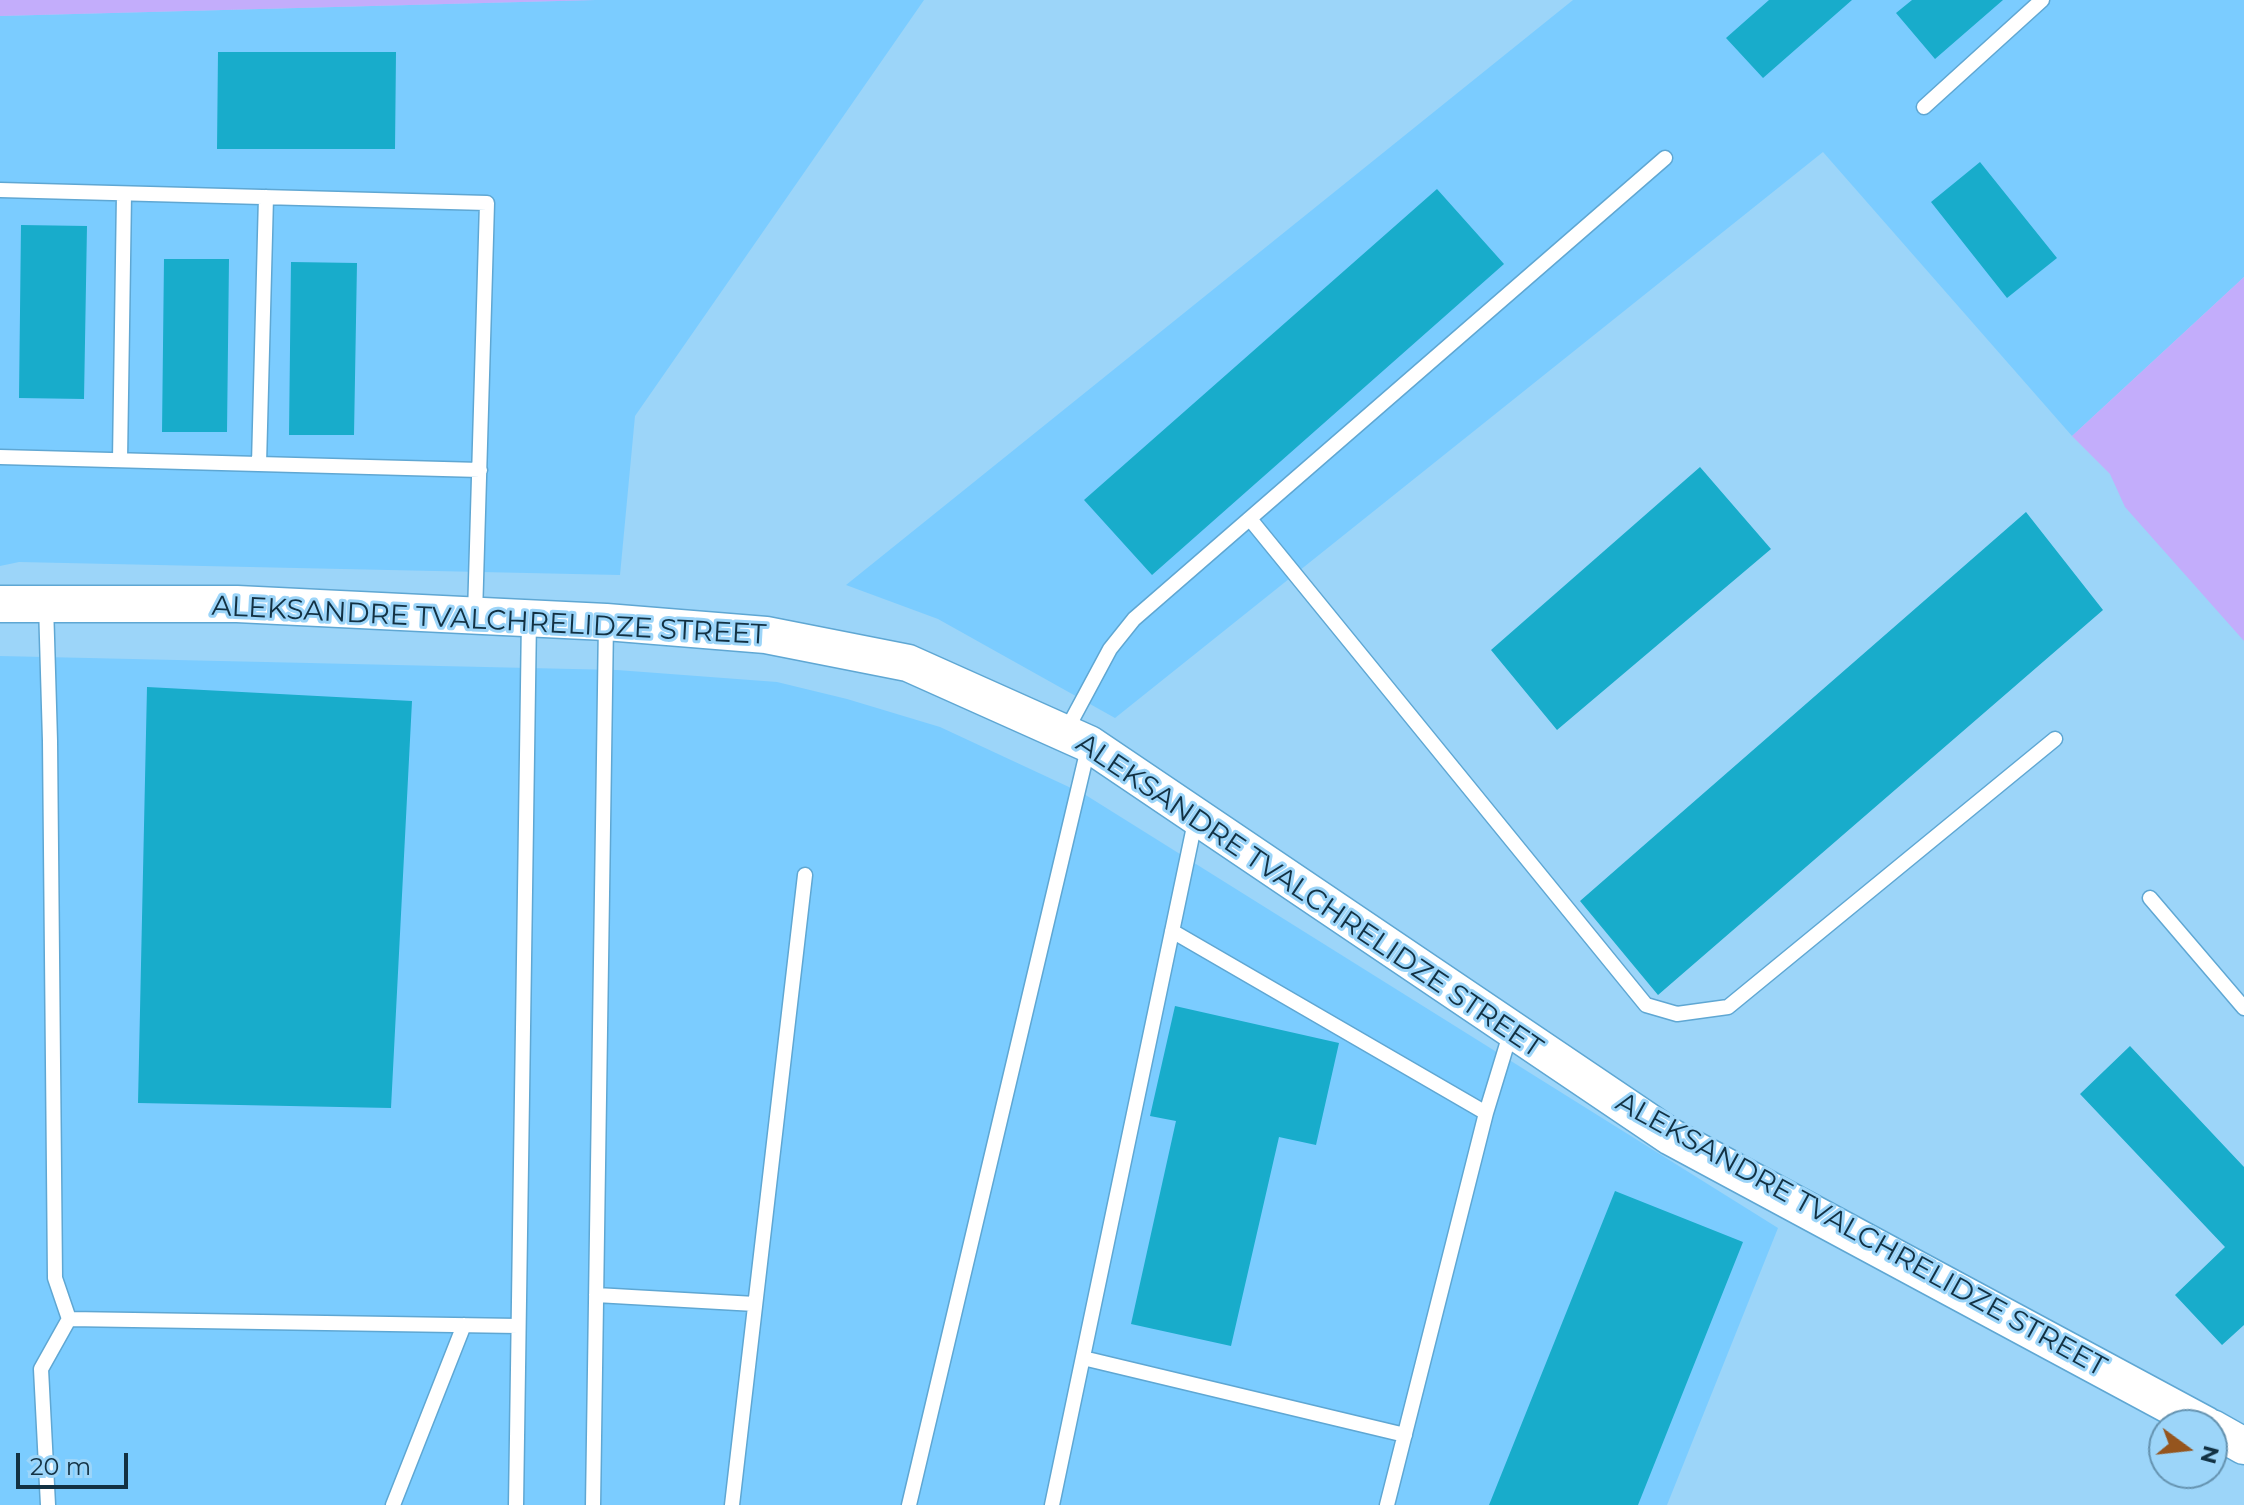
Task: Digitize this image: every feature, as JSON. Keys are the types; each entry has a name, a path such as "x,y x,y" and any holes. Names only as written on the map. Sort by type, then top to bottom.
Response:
{"street":[{"name":"ALEKSANDRE TVALCHRELIDZE STREET","path":"0,604 237,604 606,622 766,635 908,663 1077,739 1671,1137 2176,1409"}],"lane":[{"path":"1924,107 2042,0"},
{"path":"909,1505 1077,739 1110,649 1134,619 1665,158"},
{"path":"0,190 487,203 475,615"},
{"path":"120,460 124,194"},
{"path":"259,464 266,197"},
{"path":"0,457 480,470"},
{"path":"1250,519 1646,1005 1677,1014 1728,1007 2055,739"},
{"path":"46,604 55,1278 69,1319 41,1369 48,1505"},
{"path":"516,1505 529,617"},
{"path":"593,1505 606,622"},
{"path":"1052,1505 1196,817"},
{"path":"732,1505 805,875"},
{"path":"2150,898 2244,1008"},
{"path":"1172,931 1486,1113"},
{"path":"1387,1505 1486,1113 1511,1031"},
{"path":"596,1295 755,1304"},
{"path":"69,1319 518,1326"},
{"path":"393,1505 464,1325"},
{"path":"1083,1358 1405,1435"}],"shaded area":[{"path":"0,0 595,0 0,16"},
{"path":"595,0 924,0 635,416 620,575 19,562 0,566 0,16"},
{"path":"1573,0 2244,0 2244,277 2072,436 1823,152 1115,718 938,619 846,585"},
{"path":"2244,277 2244,641 2125,507 2110,474 2072,436"},
{"path":"0,656 617,670 777,682 940,727 1084,794 1778,1228 1667,1505 0,1505"}],"building":[{"path":"1769,0 1852,0 1763,78 1726,38"},
{"path":"1912,0 2003,0 1935,59 1896,13"},
{"path":"218,52 396,52 395,149 217,149"},
{"path":"1980,162 2057,258 2007,298 1931,202"},
{"path":"1437,189 1504,264 1152,575 1084,500"},
{"path":"21,225 87,226 84,399 19,398"},
{"path":"164,259 229,259 227,432 162,432"},
{"path":"291,262 357,263 354,435 289,435"},
{"path":"1700,467 1771,549 1557,730 1491,650"},
{"path":"2026,512 2103,610 1658,995 1580,901"},
{"path":"147,687 412,701 391,1108 138,1103"},
{"path":"1175,1006 1339,1043 1316,1145 1279,1137 1231,1346 1131,1324 1176,1121 1150,1116"},
{"path":"2130,1046 2244,1167 2244,1325 2222,1345 2175,1295 2225,1247 2080,1094"},
{"path":"1615,1191 1743,1242 1638,1505 1489,1505"}]}
